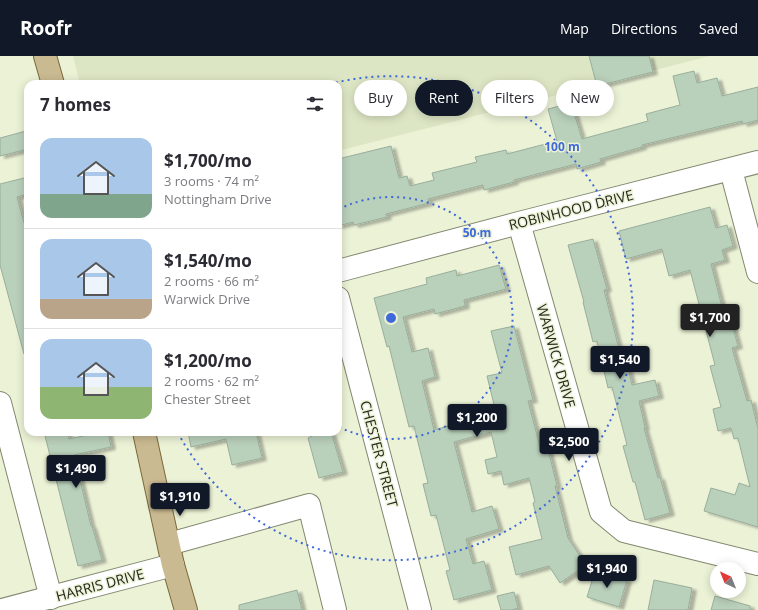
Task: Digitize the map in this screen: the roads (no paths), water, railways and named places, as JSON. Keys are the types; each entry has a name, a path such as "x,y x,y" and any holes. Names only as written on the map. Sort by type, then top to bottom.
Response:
{"main road":[{"path":"45,56 52,80"},
{"path":"145,436 171,555 186,610"}],"street":[{"name":"ROBINHOOD DRIVE","path":"342,270 758,162"},
{"path":"731,170 758,272"},
{"name":"WARWICK DRIVE","path":"519,223 601,512 624,531 758,564"},
{"name":"CHESTER STREET","path":"342,313 420,610"},
{"path":"0,404 52,598"},
{"name":"HARRIS DRIVE","path":"2,610 52,598 310,505 335,610"}]}
